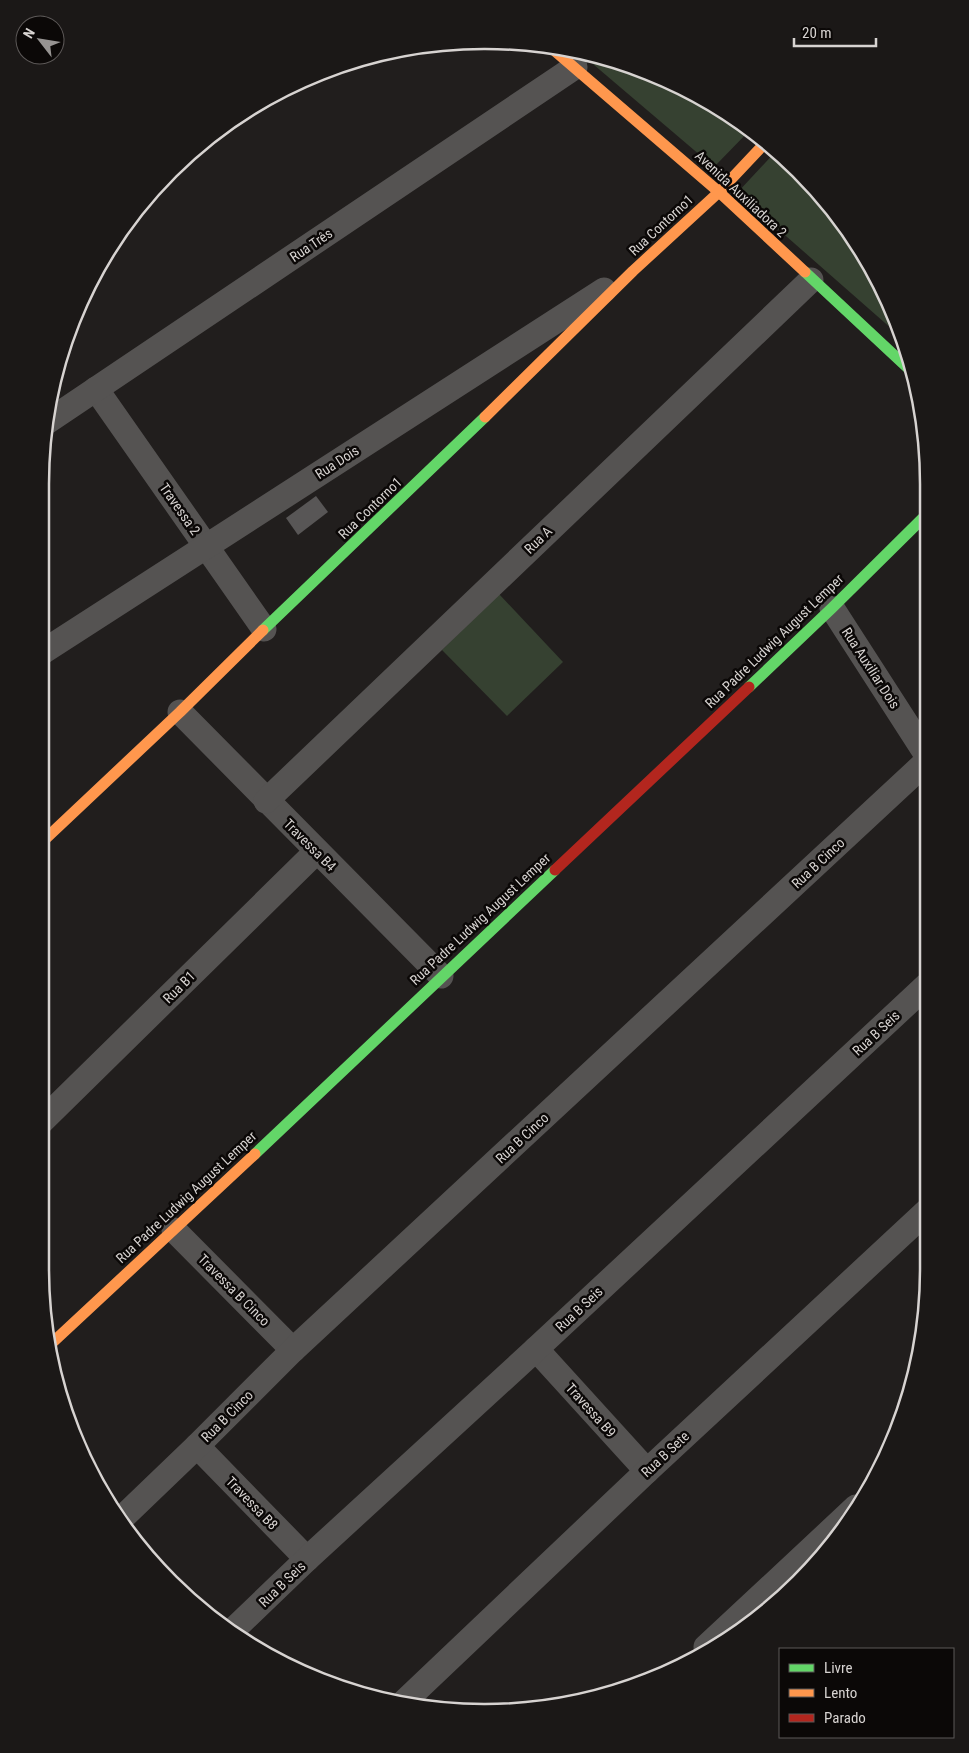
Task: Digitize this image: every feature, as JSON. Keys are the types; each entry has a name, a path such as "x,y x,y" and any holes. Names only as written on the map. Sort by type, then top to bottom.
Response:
{"street":[{"name":"Avenida Auxiliadora 2","path":"561,55 718,192 902,363"},
{"name":"Rua Três","path":"54,417 575,67"},
{"name":"Rua Contorno1","path":"49,836 439,463 633,272 718,192 761,148"},
{"name":"Rua Dois","path":"49,648 633,272"},
{"name":"Rua A","path":"266,801 811,280"},
{"name":"Travessa 2","path":"96,389 264,629"},
{"name":"Rua Padre Ludwig August Lemper","path":"55,1341 832,608 920,520"},
{"name":"Rua Auxiliar Dois","path":"832,608 920,745"},
{"name":"Travessa B4","path":"180,712 441,976"},
{"name":"Rua B Cinco","path":"125,1515 198,1446 293,1350 920,768"},
{"name":"Rua B1","path":"49,1114 317,851"},
{"name":"Rua B Seis","path":"236,1627 920,992"},
{"name":"Rua B Sete","path":"409,1698 647,1471 920,1217"},
{"name":"Travessa B Cinco","path":"174,1230 293,1350"},
{"name":"Travessa B9","path":"536,1350 647,1471"},
{"name":"Travessa B8","path":"198,1446 307,1560"},
{"path":"771,1597 827,1538"},
{"path":"731,1628 756,1609"}],"green space":[{"path":"591,62 625,72 677,94 727,122 745,135 714,167"},
{"path":"772,157 812,197 847,242 875,292 891,328 737,193"},
{"path":"499,594 563,662 507,716 442,650"}],"building":[{"path":"316,496 328,512 298,535 286,518"}],"traffic: fast":[{"path":"805,272 902,363"},
{"path":"263,630 485,417"},
{"path":"749,687 920,521"},
{"path":"255,1154 555,870"}],"traffic: slow":[{"path":"560,55 719,192 805,272"},
{"path":"485,417 633,271 719,192 761,148"},
{"path":"49,836 180,712 263,630"},
{"path":"55,1341 255,1154"}],"traffic: jam":[{"path":"555,870 749,687"}]}
